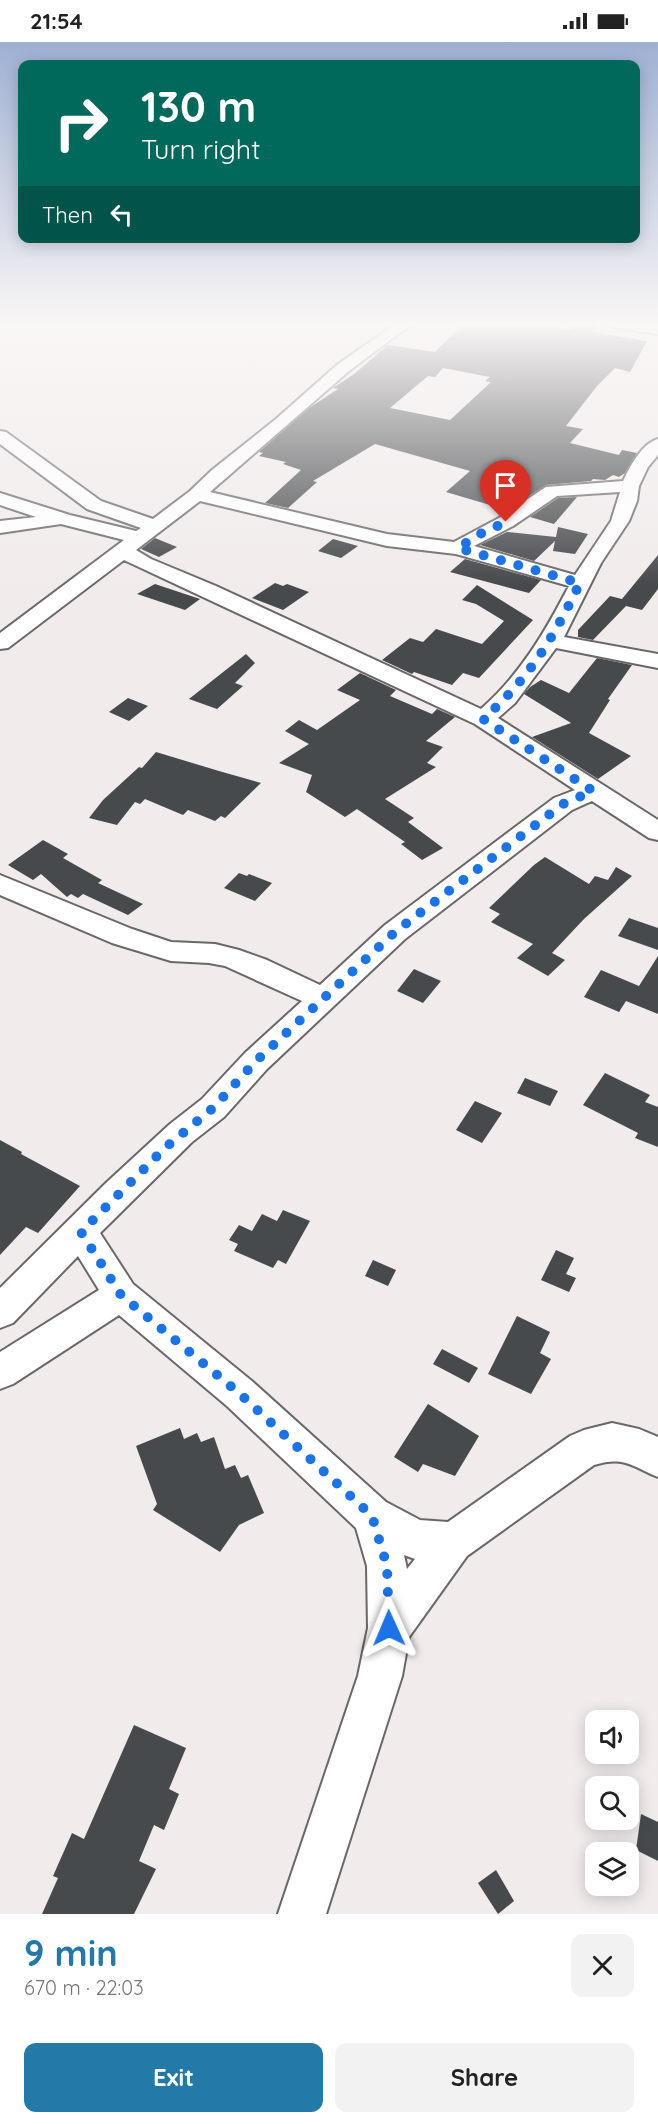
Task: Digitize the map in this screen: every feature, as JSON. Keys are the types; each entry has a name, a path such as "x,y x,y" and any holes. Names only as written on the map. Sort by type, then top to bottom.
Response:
{"street":[{"path":"0,643 197,495 218,474 296,410"},
{"path":"0,436 94,505 155,526"},
{"path":"483,719 507,698 551,641 580,583 620,521 628,501 630,486 640,466 658,444"},
{"path":"458,548 480,534 506,522 552,491 630,486"},
{"path":"197,495 387,540 458,548 580,583"},
{"path":"0,499 131,543"},
{"path":"44,513 94,505"},
{"path":"0,527 63,519"},
{"path":"131,543 132,557 209,590 483,719 658,832"},
{"path":"551,641 658,661"},
{"path":"0,1312 165,1148 213,1108 256,1061 395,932 563,804 593,791"},
{"path":"0,884 105,932 169,951 205,952 226,957 276,975 324,999"},
{"path":"81,1232 121,1295 240,1394 372,1516 417,1540 453,1542"},
{"path":"0,1372 121,1295"},
{"path":"389,1628 453,1542 584,1449 612,1441 639,1447 658,1458"},
{"path":"302,1914 380,1677 389,1628 387,1566 372,1516"}],"building":[{"path":"306,410 402,410 450,420 460,410 578,410 566,426 583,429 570,443 619,455 622,450 637,453 625,473 619,477 613,475 605,480 593,479 546,485 507,510 446,492 470,471 375,444 313,481 317,482 288,508 265,503 301,470 283,464 286,462 259,456 263,453 259,452"},
{"path":"577,497 554,524 530,517 558,498"},
{"path":"558,527 588,534 575,554 553,551 555,541 534,561 480,545 507,532 556,537"},
{"path":"155,538 177,547 159,557 141,549"},
{"path":"333,539 358,546 341,558 318,551"},
{"path":"658,555 658,589 642,610 626,606 593,640 578,637 578,630 610,596 622,599"},
{"path":"465,559 541,580 529,593 450,572"},
{"path":"275,583 283,586 287,584 309,592 283,610 252,598"},
{"path":"155,584 200,599 185,610 137,594"},
{"path":"477,585 533,620 479,678 463,673 452,685 414,672 412,674 382,660 410,638 423,642 436,629 482,644 504,621 476,604 462,600"},
{"path":"246,654 255,663 235,683 243,686 217,709 189,699"},
{"path":"597,658 632,665 608,699 610,700 589,733 631,756 598,779 532,737 571,723 524,694 541,680 569,693"},
{"path":"360,673 396,690 390,696 432,714 437,709 455,717 426,741 443,747 427,763 436,767 385,799 414,818 408,822 443,848 422,860 401,844 405,842 357,809 345,817 306,792 312,775 279,763 309,744 285,731 299,720 317,730 360,700 337,690"},
{"path":"128,698 148,706 129,721 109,712"},
{"path":"156,752 261,783 225,818 221,816 215,821 188,810 183,815 145,799 140,804 135,802 117,825 89,818 103,800 139,767 142,768"},
{"path":"43,840 68,854 63,858 102,880 98,883 143,904 128,915 83,894 78,898 71,894 67,897 41,874 33,880 8,865"},
{"path":"545,857 589,884 595,876 608,880 616,867 632,876 584,919 552,953 565,960 548,976 517,958 533,944 491,922 500,914 489,908"},
{"path":"239,873 247,876 249,874 272,883 255,901 224,888"},
{"path":"629,918 658,928 658,950 618,936"},
{"path":"658,956 658,1014 626,1001 619,1012 584,997 601,970 639,986"},
{"path":"414,969 441,981 423,1003 397,991"},
{"path":"605,1073 650,1095 645,1102 658,1107 658,1147 635,1138 638,1133 583,1105"},
{"path":"525,1078 558,1091 550,1106 517,1093"},
{"path":"475,1101 502,1113 482,1143 456,1130"},
{"path":"0,1140 80,1186 38,1233 26,1227 0,1255"},
{"path":"283,1210 310,1221 286,1264 278,1260 273,1268 234,1251 238,1244 229,1240 239,1225 252,1231 262,1214 277,1221"},
{"path":"556,1250 574,1258 566,1274 576,1278 569,1292 541,1280"},
{"path":"373,1260 396,1270 388,1286 365,1276"},
{"path":"517,1316 550,1332 540,1353 551,1359 531,1394 488,1374"},
{"path":"442,1349 478,1368 469,1383 433,1364"},
{"path":"428,1404 479,1436 455,1476 423,1464 418,1472 394,1457"},
{"path":"180,1428 184,1439 197,1433 201,1442 214,1437 225,1469 235,1465 241,1478 248,1475 264,1513 239,1525 220,1552 153,1510 157,1504 136,1446"},
{"path":"134,1725 186,1748 169,1789 179,1794 164,1830 154,1825 139,1861 156,1869 134,1914 42,1914 58,1878 53,1876 72,1833 84,1839"},
{"path":"641,1814 658,1822 658,1861 639,1852 639,1842 637,1842"},
{"path":"496,1870 514,1901 498,1914 478,1883"}],"route":[{"path":"389,1628 387,1566 372,1516 240,1394 121,1295 81,1232 165,1148 213,1108 256,1061 395,932 563,804 593,791 483,719 507,698 551,641 580,583 458,548 480,534 506,522"}]}
